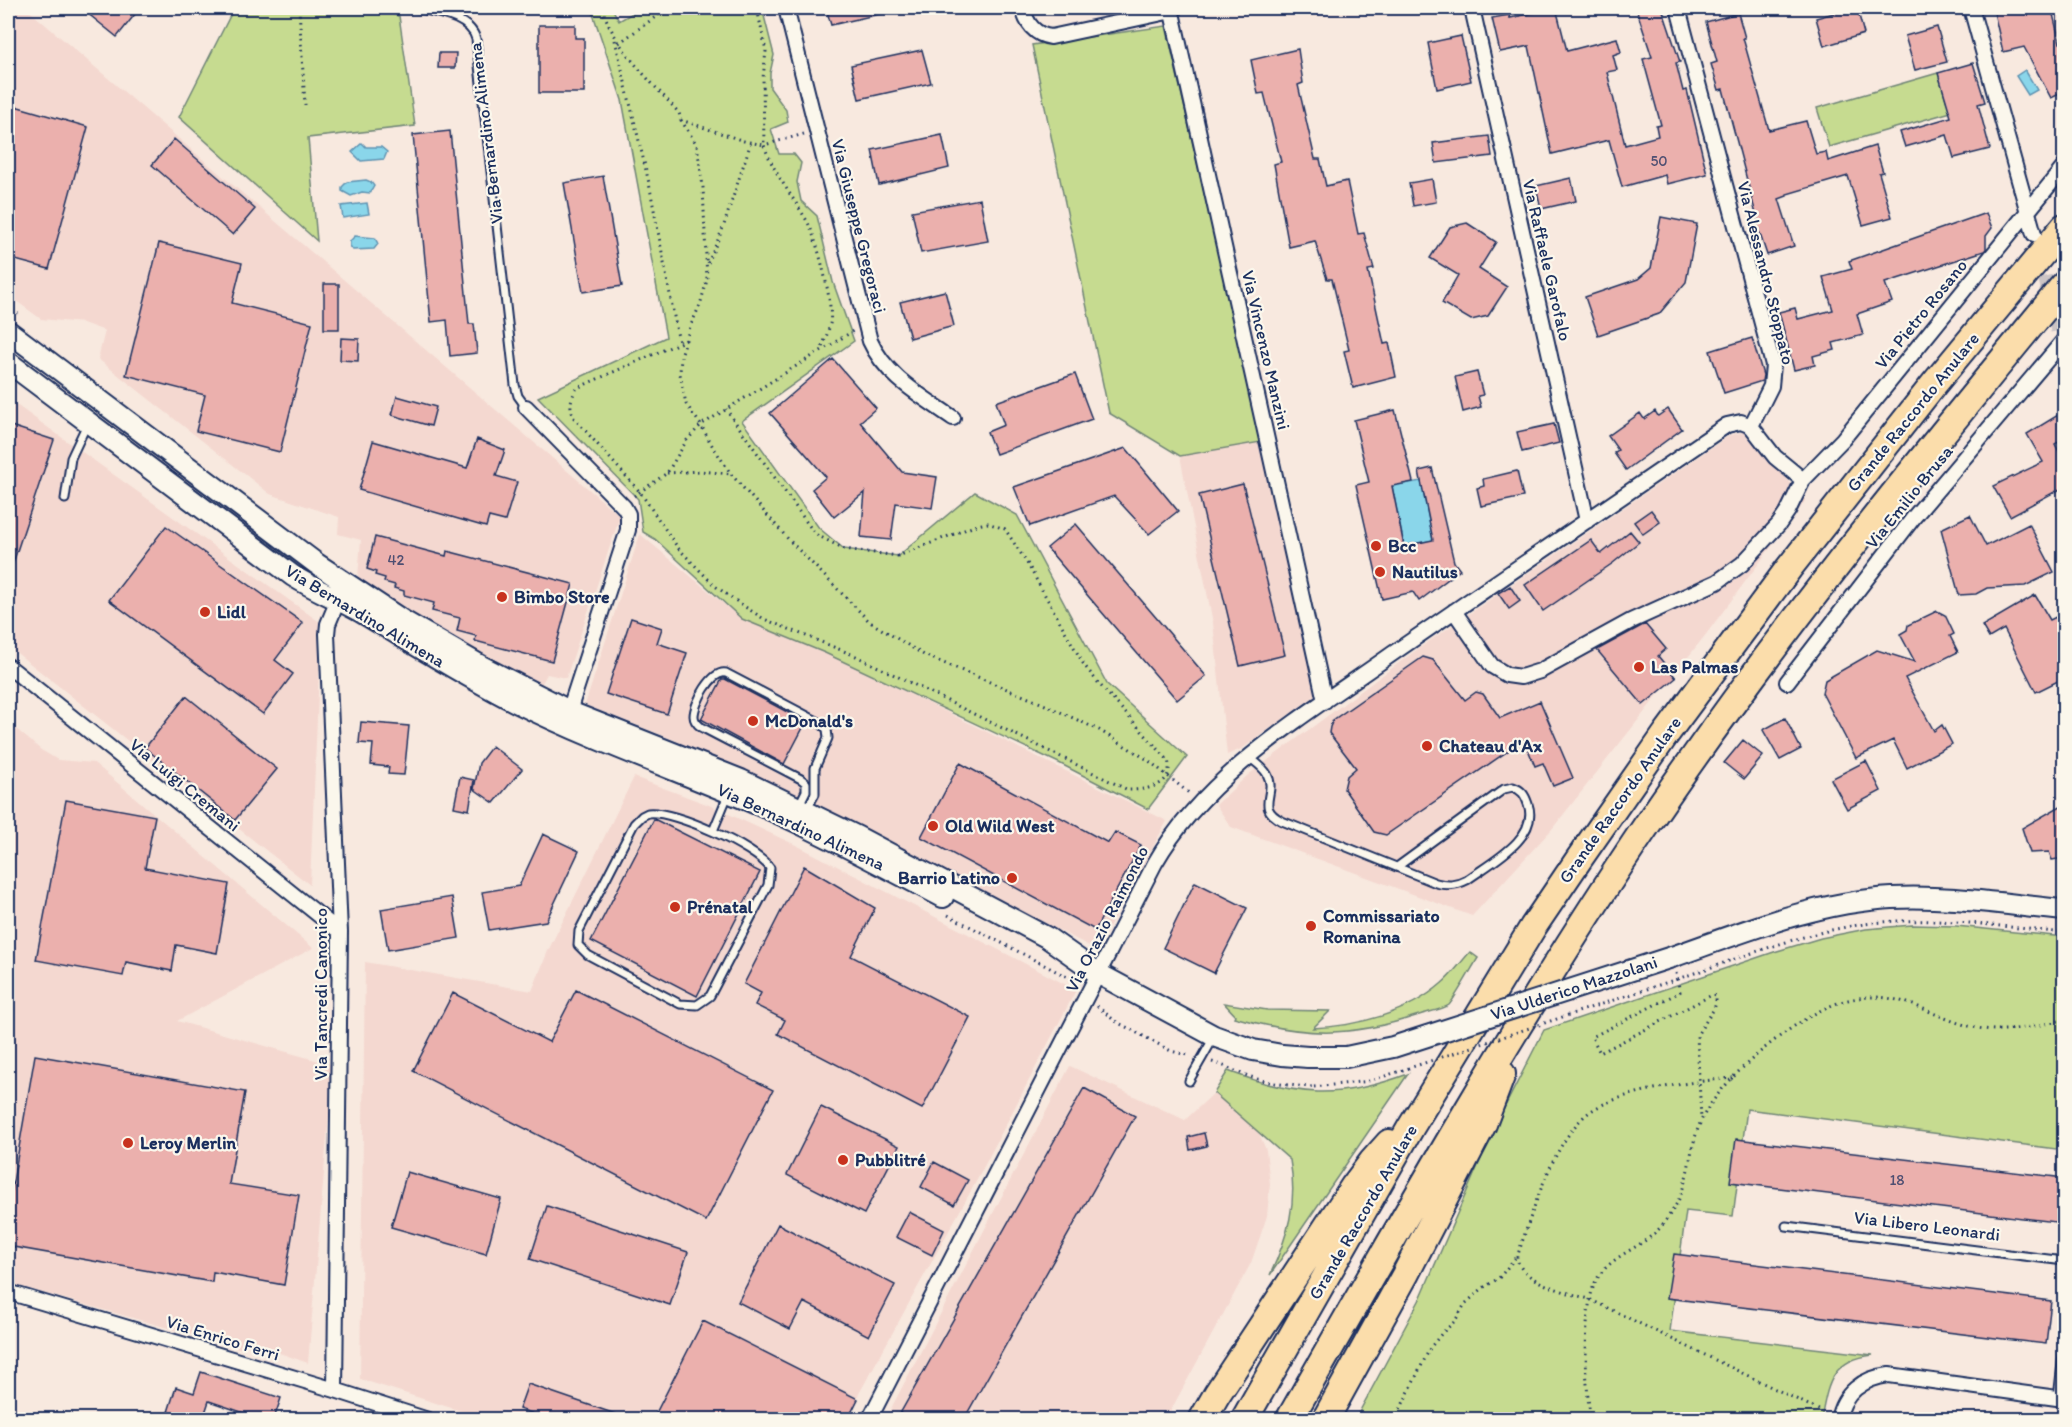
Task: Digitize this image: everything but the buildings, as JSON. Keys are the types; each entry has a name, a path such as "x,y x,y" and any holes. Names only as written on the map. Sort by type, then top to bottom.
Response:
{"highway":[{"name":"Grande Raccordo Anulare","path":"1244,1419 1411,1127 1533,927 1665,734 1789,568 1934,384 2064,227"},
{"name":"Grande Raccordo Anulare","path":"1289,1419 1436,1162 1635,842 1786,631 1890,498 2064,285"},
{"path":"1325,1419 1405,1275 1483,1124 1498,1087 1513,1036"},
{"path":"1202,1419 1358,1180 1381,1150 1411,1127"}],"street":[{"name":"Via Giuseppe Gregoraci","path":"786,8 872,346 886,367 952,418"},
{"path":"1023,8 1031,27 1040,34 1051,37 1171,9"},
{"name":"Via Raffaele Garofalo","path":"1472,8 1587,521"},
{"name":"Via Alessandro Stoppato","path":"1678,8 1773,365 1771,386 1751,426"},
{"path":"1971,8 2034,234"},
{"name":"Via Vincenzo Manzini","path":"1171,9 1325,701"},
{"name":"Via Pietro Rosano","path":"1803,480 1843,439 2064,167"},
{"name":"Via Bernardino Alimena","path":"8,331 317,564 427,635 495,675 569,711 705,765 802,809 1048,938 1099,974"},
{"name":"Via Emilio Brusa","path":"1787,682 1914,517 2062,343"},
{"name":"Via Bernardino Alimena","path":"8,362 293,576 361,612 440,660 518,703 570,728 729,792 820,833 1033,945 1099,974"},
{"name":"Via Bernardino Alimena","path":"526,407 621,504"},
{"path":"1454,611 1486,660 1496,669 1515,677 1533,674 1631,621 1730,574 1784,518 1803,480 1775,457 1751,426 1741,422 1726,425 1587,521"},
{"path":"569,711 628,531 628,514 621,504"},
{"name":"Via Orazio Raimondo","path":"869,1419 1161,853 1201,802 1223,778 1325,701 1587,521"},
{"name":"Via Tancredi Canonico","path":"336,1390 340,932 327,634 329,620 338,600"},
{"name":"Via Luigi Cremani","path":"8,666 340,932"},
{"name":"Via Ulderico Mazzolani","path":"1099,974 1214,1036 1253,1050 1308,1058 1346,1057 1393,1047 1806,912 1871,900 1925,898 2064,910"},
{"name":"Via Enrico Ferri","path":"8,1292 428,1419"},
{"path":"1838,1419 1844,1402 1855,1389 1869,1380 1889,1375 2061,1398"}],"lane":[{"name":"Via Bernardino Alimena","path":"417,8 463,22 471,29 476,39 515,385 518,396 526,407"},
{"path":"65,498 71,458 88,422"},
{"path":"721,672 726,673 819,722 827,729 829,734 815,768 815,795 802,809 806,783 701,728 696,722 694,718 697,705 716,675 721,672"},
{"path":"1249,757 1267,775 1270,785 1267,804 1273,816 1397,867 1440,884 1454,885 1467,880 1524,836 1531,815 1524,795 1513,787 1504,789 1397,867"},
{"path":"713,831 729,792"},
{"path":"648,813 662,813 713,831 759,856 771,872 768,885 707,1000 692,1006 680,1004 588,955 580,948 579,931 638,820 648,813"},
{"path":"1189,1081 1214,1036"},
{"name":"Via Libero Leonardi","path":"1786,1226 2064,1261"},
{"path":"2061,1398 2064,1346"}],"path":[{"path":"299,8 305,105"},
{"path":"602,8 614,36 649,183 679,343"},
{"path":"619,43 668,8"},
{"path":"757,8 766,51 763,78 764,145 771,164 808,222 814,239 829,303 831,322 821,352"},
{"path":"614,36 627,55 679,113 697,145 703,187 707,280 681,356 680,374 686,404 731,474 789,540 870,622 924,655 1041,703 1099,730 1148,760 1201,802"},
{"path":"681,120 764,145 817,131"},
{"path":"707,264 723,228 751,142"},
{"path":"621,504 667,473 687,440 701,425 865,323"},
{"path":"686,340 577,388 570,399 570,408 574,418 640,492 678,548 715,586 764,620 856,656 1128,790 1143,790 1157,786 1168,776 1171,769 1168,760 1084,665 1027,563 1005,529 988,523 977,525 898,556 844,549 815,534 726,409"},
{"path":"667,473 700,471 731,474"},
{"path":"1230,1067 1242,1074 1263,1080 1314,1087 1370,1081 1807,937 1868,924 1902,921 1941,922 2064,933"},
{"path":"1028,957 1080,984"},
{"path":"1591,1419 1588,1402 1587,1307 1589,1299 1595,1282 1605,1267 1656,1233 1682,1193 1701,1120 1697,1035 1714,1009 1716,996 1712,995 1600,1053 1592,1037 1680,992 1677,979"},
{"path":"1701,1120 1733,1078 1787,1030 1811,1014 1844,1001 1872,997 1895,998 1970,1026 1998,1031 2064,1020"},
{"path":"1100,1009 1116,1021 1171,1051"},
{"path":"1395,1419 1430,1348 1442,1332 1455,1321 1465,1304 1483,1288 1500,1278 1516,1257 1551,1166 1568,1135 1581,1120 1598,1107 1615,1100 1699,1080 1733,1078"},
{"path":"1516,1257 1522,1270 1555,1289 1589,1299 1823,1412"}],"shaded area":[{"path":"8,8 26,8 620,516 566,678 547,674 541,685 478,653 415,616 358,577 361,540 338,534 339,517 270,494 98,359 105,331 83,323 41,319 8,295"},
{"path":"8,399 321,623 310,885 8,646"},
{"path":"1744,432 1806,500 1707,633 1552,829 1472,916 1231,827 1216,805 1248,775 1415,651 1730,435"},
{"path":"1261,442 1316,695 1243,748 1227,755 1213,623 1180,456"},
{"path":"640,534 742,619 825,653 1167,821 1097,950 834,814 672,739 585,705"},
{"path":"8,722 41,750 58,760 94,763 313,948 177,1021 333,1065 308,1363 248,1342 243,1349 8,1283"},
{"path":"634,777 709,805 798,846 1076,990 978,1178 845,1419 486,1419 360,1379 365,962 532,991 548,951"},
{"path":"1070,1066 1185,1120 1214,1093 1259,1133 1266,1150 1270,1184 1267,1216 1251,1263 1166,1419 885,1420"}],"green space":[{"path":"234,8 369,8 399,16 415,126 308,138 317,241 179,117"},
{"path":"591,8 612,8 619,21 641,8 762,8 774,55 770,73 770,88 786,110 788,122 771,129 779,154 794,154 801,163 797,182 801,201 817,216 833,282 854,341 742,421 819,528 844,549 898,556 975,492 1017,515 1107,684 1187,757 1148,809 1059,763 825,653 742,619 655,539 643,532 638,499 538,397 666,337 622,100"},
{"path":"1166,26 1261,442 1180,456 1109,413 1032,45"},
{"path":"1938,73 1947,103 1965,108 1829,147 1817,108"},
{"path":"1912,925 1956,926 2064,937 2064,1150 1747,1109 1733,1216 1686,1211 1670,1331 1873,1355 1848,1362 1839,1368 1829,1385 1821,1419 1355,1420 1420,1299 1497,1122 1544,1030 1821,938 1866,929"},
{"path":"1470,952 1478,958 1449,1005 1439,1010 1370,1028 1326,1032 1259,1024 1234,1017 1235,1015 1224,1003 1267,1010 1330,1011 1313,1028 1364,1021 1398,1010 1428,994 1449,977"},
{"path":"1228,1071 1275,1086 1318,1092 1360,1088 1408,1074 1270,1275 1282,1247 1290,1219 1293,1191 1290,1160 1214,1093"}],"water":[{"path":"2025,70 2037,90 2028,95 2016,76"},
{"path":"362,143 366,147 381,147 387,152 384,159 361,161 352,152"},
{"path":"366,180 374,186 370,193 362,192 351,196 342,191 342,187 347,182"},
{"path":"367,203 369,214 343,218 341,206"},
{"path":"355,236 375,238 378,244 374,249 353,250 350,241"},
{"path":"1421,481 1433,540 1404,546 1392,486"}],"tunnel":[{"path":"2040,256 2058,333"}],"place":[{"name":"Bcc","path":"1376,546"},
{"name":"Nautilus","path":"1380,572"},
{"name":"Bimbo Store","path":"502,597"},
{"name":"Lidl","path":"205,612"},
{"name":"Las Palmas","path":"1639,667"},
{"name":"McDonald's","path":"753,721"},
{"name":"Chateau d'Ax","path":"1427,746"},
{"name":"Old Wild West","path":"933,826"},
{"name":"Barrio Latino","path":"1012,878"},
{"name":"Prénatal","path":"675,907"},
{"name":"Commissariato Romanina","path":"1311,926"},
{"name":"Leroy Merlin","path":"128,1143"},
{"name":"Pubblitré","path":"843,1160"}]}
